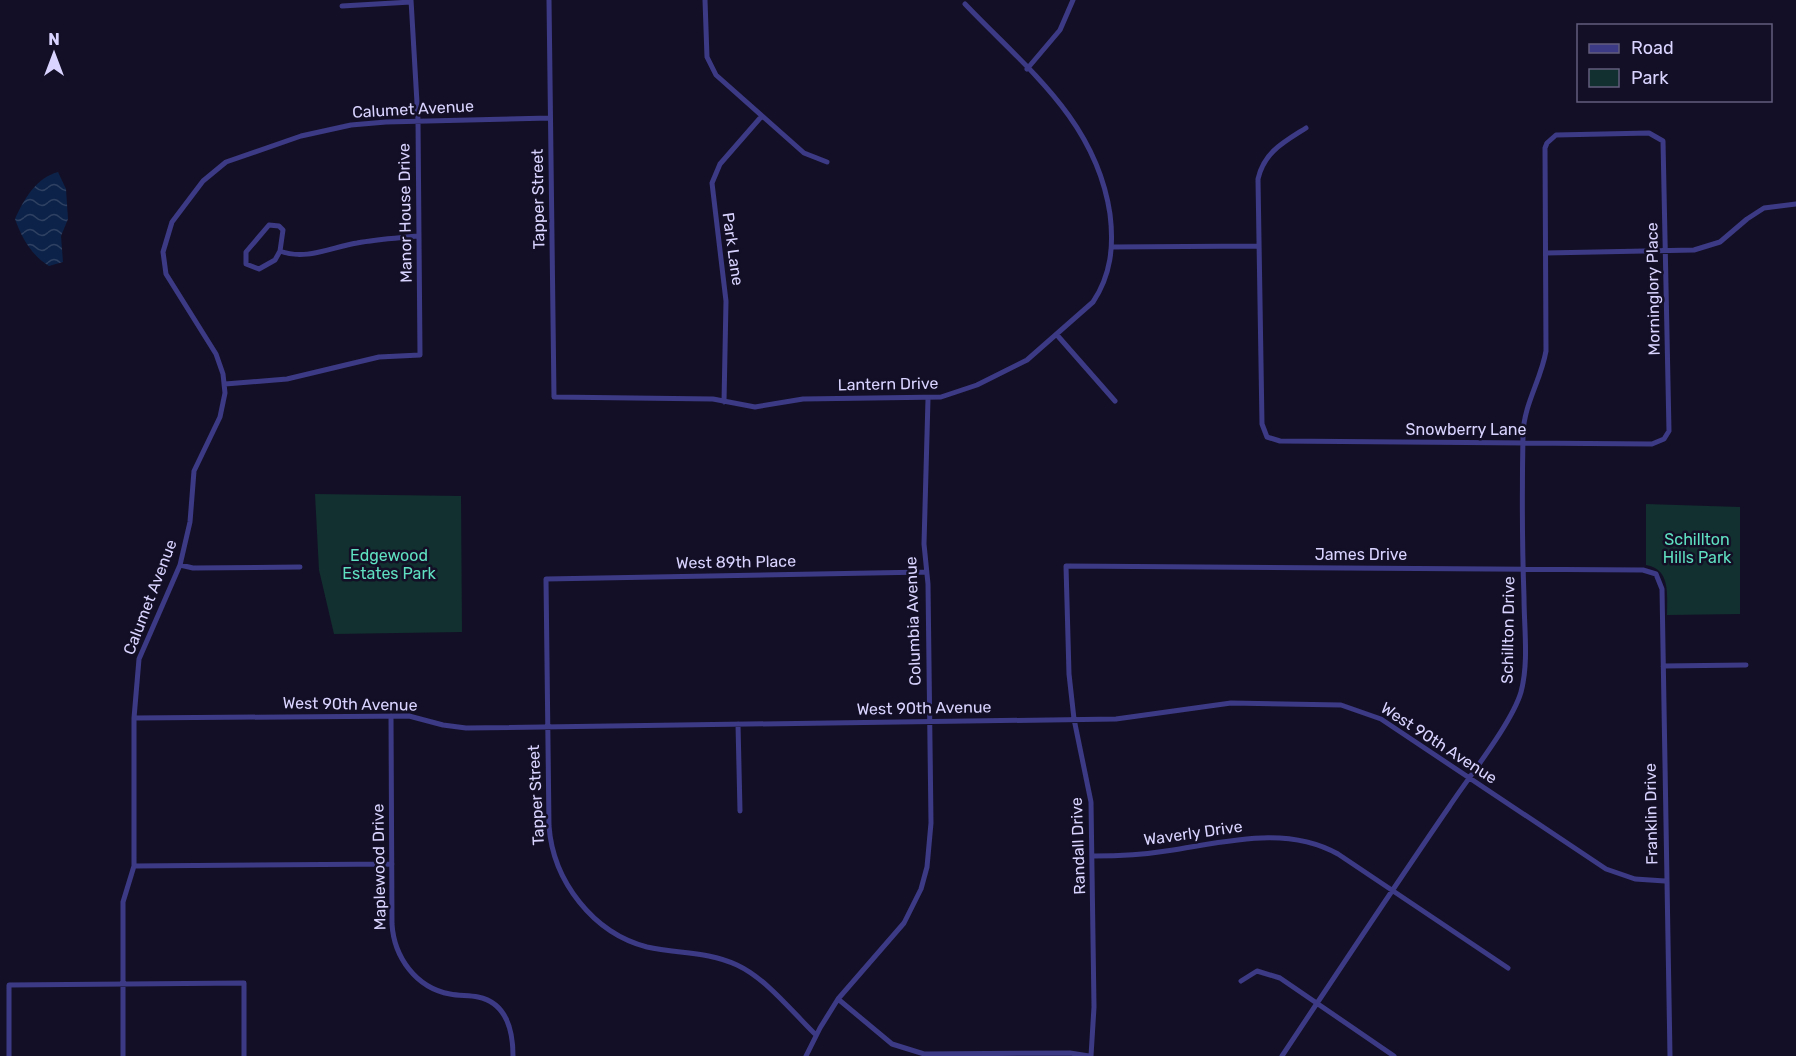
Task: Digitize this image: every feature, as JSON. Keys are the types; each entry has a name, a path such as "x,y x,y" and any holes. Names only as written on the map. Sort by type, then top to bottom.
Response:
{"street":[{"name":"Tapper Street","path":"549,0 554,397"},
{"path":"705,0 706,52 710,66 721,82 804,153 826,162"},
{"path":"1027,69 1060,30 1073,0"},
{"path":"342,6 411,1"},
{"name":"Manor House Drive","path":"225,384 287,379 379,357 420,355 418,120 411,1"},
{"name":"Lantern Drive","path":"554,397 671,398 755,407 803,399 928,399 960,392 998,375 1033,356 1057,335 1097,296 1109,269 1112,247 1107,198 1094,158 1067,110 965,4"},
{"name":"Park Lane","path":"724,402 726,301 712,183 720,164 761,117"},
{"name":"Calumet Avenue","path":"123,1056 123,902 134,866 134,718 139,658 180,565 190,522 194,471 220,417 225,384 216,354 166,274 165,242 178,213 214,171 241,156 324,130 361,124 418,120 550,118"},
{"path":"1112,247 1258,246 1257,186 1262,166 1276,147 1306,128"},
{"name":"Schillton Drive","path":"1282,1056 1514,709 1522,687 1525,662 1523,442 1526,408 1542,369 1546,351 1545,148 1551,138 1563,134 1649,133 1660,138"},
{"name":"Morninglory Place","path":"1660,138 1665,150 1669,431 1664,439"},
{"path":"1546,253 1694,250 1710,246 1727,237 1758,211 1774,206 1796,204"},
{"path":"269,225 279,226 283,230 280,251 274,260 259,269 246,264 246,252 269,225"},
{"path":"280,251 296,256 308,255 357,243 418,236"},
{"name":"Snowberry Lane","path":"1258,246 1262,424 1267,437 1280,441 1652,444 1664,439"},
{"path":"1057,335 1115,401"},
{"name":"Columbia Avenue","path":"806,1056 838,999 896,934 917,899 925,878 931,835 924,544 928,399"},
{"path":"180,565 193,568 300,567"},
{"name":"James Drive","path":"1066,566 1643,570 1656,574"},
{"name":"Randall Drive","path":"1066,566 1068,667 1074,719 1090,795 1093,856 1095,1007 1090,1056"},
{"name":"West 89th Place","path":"546,579 926,572"},
{"name":"Franklin Drive","path":"1656,574 1662,589 1665,881 1670,1056"},
{"name":"Tapper Street","path":"546,579 551,846 558,870 573,894 608,927 635,943 662,950 713,955 749,971 816,1035"},
{"path":"1663,666 1746,665"},
{"name":"West 90th Avenue","path":"134,718 417,716 459,728 1128,718 1214,703 1341,705 1381,719 1613,872 1635,879 1665,881"},
{"name":"Maplewood Drive","path":"391,716 392,930 403,961 415,976 431,987 450,994 483,998 495,1006 510,1026 513,1056"},
{"path":"738,724 740,811"},
{"name":"Waverly Drive","path":"1093,856 1165,851 1224,840 1292,839 1332,850 1508,968"},
{"path":"134,866 392,864"},
{"path":"1241,981 1257,971 1280,978 1394,1056"},
{"path":"9,1056 9,986 244,983 244,1056"},
{"path":"838,999 892,1044 924,1054 1070,1053 1090,1056"}],"green space":[{"name":"Edgewood Estates Park","path":"315,494 461,496 462,632 334,634 319,570"},
{"name":"Schillton Hills Park","path":"1646,504 1740,507 1740,614 1667,615 1667,591 1664,577 1654,567 1646,565"}],"water":[{"path":"58,172 66,189 68,219 61,236 63,262 49,266 28,246 15,219 22,204 37,184"}]}
